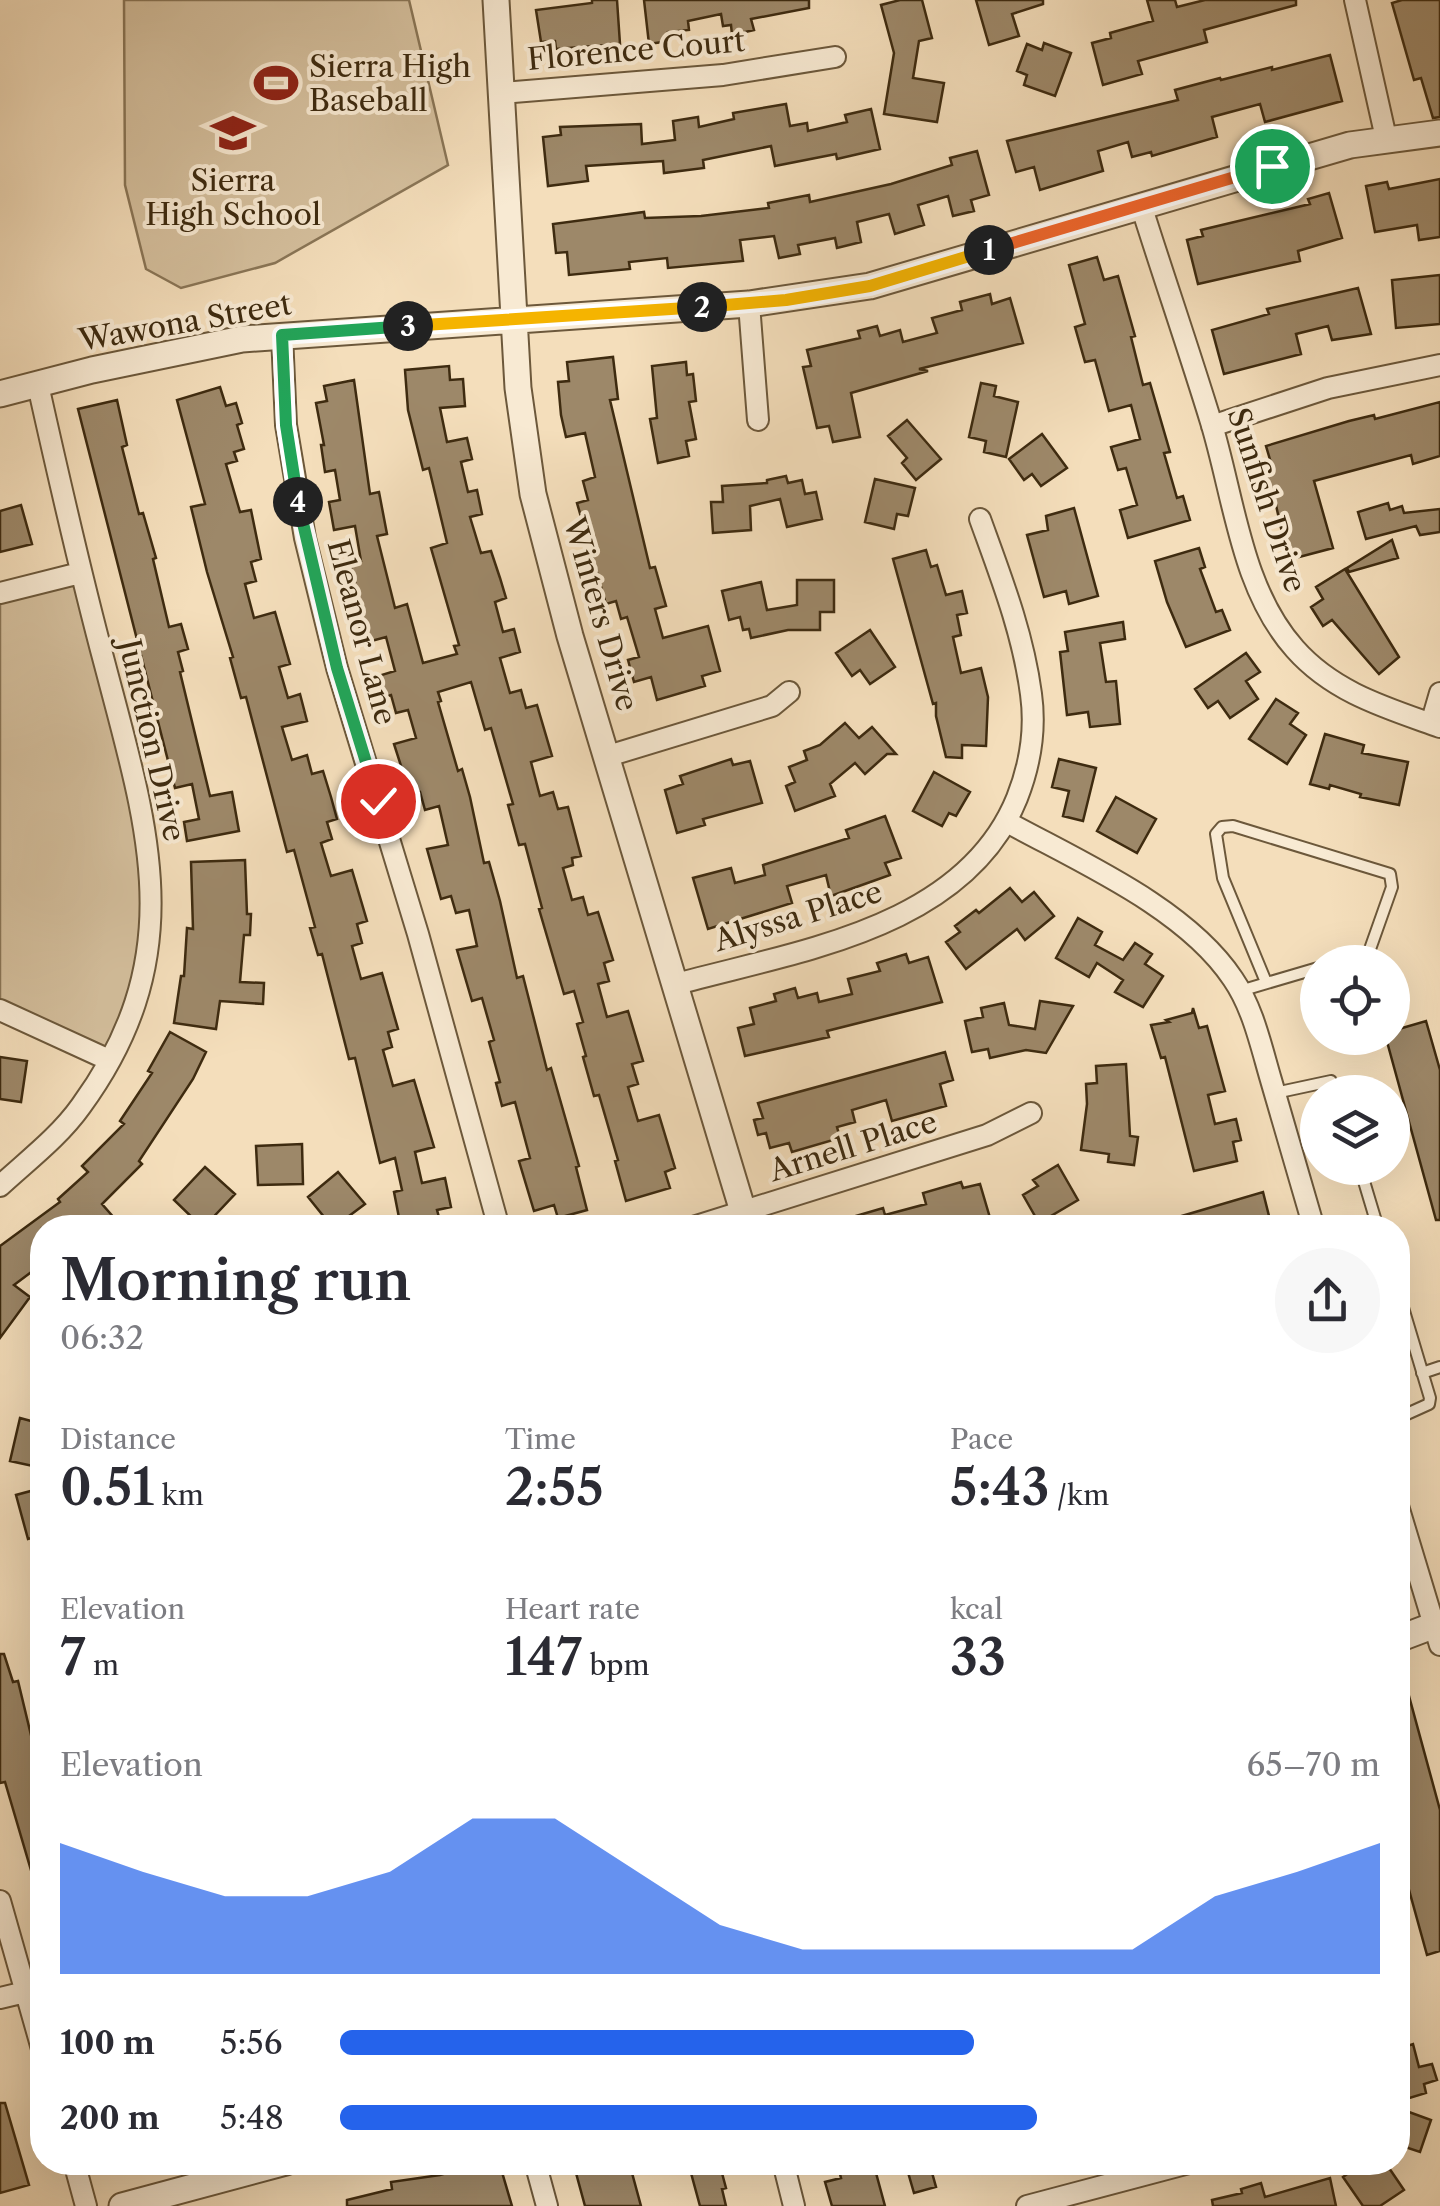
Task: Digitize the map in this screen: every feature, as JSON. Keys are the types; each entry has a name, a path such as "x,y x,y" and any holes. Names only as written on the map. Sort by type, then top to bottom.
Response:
{"street":[{"name":"Winters Drive","path":"496,0 518,388 533,494 570,636 745,1215"},
{"path":"1354,0 1386,138"},
{"name":"Florence Court","path":"502,93 723,76 835,57"},
{"name":"Wawona Street","path":"0,394 223,343 282,335 750,304 870,286 1350,144 1440,132"},
{"name":"Sunfish Drive","path":"1141,205 1212,426 1246,551 1262,596 1282,633 1327,678 1373,705 1435,726"},
{"path":"750,304 758,420"},
{"name":"Eleanor Lane","path":"282,335 291,464 314,575 337,668 418,934 496,1215"},
{"path":"1212,426 1328,388 1440,365"},
{"name":"Junction Drive","path":"0,1186 61,1130 109,1060 125,1030 144,972 153,907 149,851 136,784 80,572 38,385"},
{"name":"Alyssa Place","path":"677,984 847,936 911,911 953,884 1007,822 1025,776 1032,740 1032,698 1012,608 980,519"},
{"path":"0,593 80,572"},
{"path":"608,756 772,706 789,692"},
{"path":"1435,726 1440,693"},
{"path":"1007,822 1112,879 1166,914 1210,950 1240,991 1252,1017 1310,1215"},
{"path":"0,1010 109,1060"},
{"name":"Arnell Place","path":"760,1215 987,1135 1031,1113"},
{"path":"1410,1544 1438,1631 1410,1637"},
{"path":"0,1902 30,1980"},
{"path":"0,1998 30,1991"},
{"path":"78,2175 86,2206"},
{"path":"122,2206 238,2175"},
{"path":"539,2175 547,2206"},
{"path":"786,2175 794,2206"},
{"path":"1027,2206 1114,2175"}],"lane":[{"path":"1266,982 1223,878 1216,834 1222,827 1233,826 1390,874 1392,887 1371,945"},
{"path":"1240,991 1300,973"},
{"path":"1274,1093 1300,1086"},
{"path":"1365,1185 1374,1215"},
{"path":"1410,1332 1429,1404 1410,1413"},
{"path":"1422,1373 1440,1368"}],"shaded area":[{"name":"Sierra High Baseball","path":"124,0 409,0 448,165 275,263 181,288 146,269 125,185"},
{"path":"80,573 153,907 109,1060 0,1010 0,593"}],"building":[{"path":"592,0 617,0 620,44 556,49 555,41 541,42 536,10"},
{"path":"644,0 809,0 809,8 751,19 754,30 732,35 731,25 723,26 721,14 688,21 689,30 668,32 669,41 649,44"},
{"path":"922,0 932,38 919,41 913,78 944,83 937,122 884,114 894,53 881,5"},
{"path":"976,0 1043,0 1043,4 1012,14 1019,36 989,45"},
{"path":"1147,0 1175,0 1177,7 1205,0 1296,0 1296,5 1204,30 1207,42 1138,61 1142,74 1103,85 1092,43 1111,38 1110,33 1153,21"},
{"path":"1440,0 1440,117 1433,118 1421,78 1414,80 1392,3"},
{"path":"1044,43 1071,53 1055,96 1024,85 1027,75 1017,71 1027,44 1042,50"},
{"path":"1330,55 1342,101 1265,122 1260,104 1212,117 1217,137 1152,156 1151,152 1132,157 1128,142 1098,151 1103,171 1040,190 1034,167 1016,172 1007,141 1178,100 1175,90 1220,78"},
{"path":"786,104 790,126 807,123 808,131 847,122 845,115 871,109 880,149 775,166 771,146 703,160 704,168 664,173 663,161 586,166 588,181 548,186 543,137 561,135 560,127 641,124 642,144 675,140 673,121 698,117 699,127 734,119 733,113"},
{"path":"977,151 989,195 971,200 974,211 953,216 948,196 918,205 924,225 895,234 889,214 857,222 861,242 837,248 835,238 798,245 800,254 779,258 774,236 740,240 743,261 668,268 667,258 629,262 630,269 569,275 567,252 556,253 553,224 644,212 645,218 701,216 769,208 768,203 809,195 810,202 891,184 952,165 950,158"},
{"path":"1440,179 1440,237 1419,240 1417,225 1375,232 1366,186 1387,182 1389,189"},
{"path":"1329,193 1342,238 1298,251 1300,261 1198,284 1187,240 1203,236 1201,230 1310,204 1308,199"},
{"path":"1097,257 1104,280 1118,276 1135,336 1131,337 1143,385 1150,383 1170,452 1164,453 1177,498 1183,496 1190,520 1128,538 1120,510 1137,505 1126,468 1118,470 1111,447 1140,439 1131,405 1109,411 1095,360 1085,362 1075,327 1085,324 1069,265"},
{"path":"1440,275 1440,324 1396,328 1392,280"},
{"path":"1358,288 1371,334 1332,340 1328,326 1296,334 1301,354 1224,374 1212,330 1269,314 1267,309"},
{"path":"990,294 992,304 1010,298 1023,343 919,369 928,371 851,393 860,437 833,442 829,426 817,428 803,367 811,366 807,350 860,338 858,331 877,326 880,336 900,330 903,342 937,333 932,318 962,310 960,302"},
{"path":"613,357 618,399 610,400 650,568 655,567 666,606 655,609 663,638 708,626 720,671 702,676 705,686 657,700 651,677 634,682 628,660 639,657 627,617 621,619 616,601 606,604 577,503 588,500 583,481 595,477 585,433 566,437 561,415 558,382 569,381 567,362"},
{"path":"686,362 687,375 693,374 696,401 689,402 696,439 686,441 689,456 658,463 650,419 657,418 652,366"},
{"path":"449,366 450,380 463,379 465,406 440,408 447,442 467,438 472,459 461,462 468,492 477,490 482,514 470,517 481,553 491,551 506,598 495,602 503,632 514,629 520,652 500,658 510,693 521,690 526,708 537,705 552,756 531,762 540,796 553,792 558,809 568,807 581,856 572,858 573,865 563,868 572,900 583,897 588,915 598,912 613,960 604,963 609,981 598,984 607,1017 628,1011 643,1061 632,1064 638,1084 628,1087 638,1121 659,1115 675,1168 665,1172 670,1188 626,1201 599,1095 594,1096 583,1057 586,1056 577,1024 583,1022 574,991 564,994 525,844 519,845 508,805 513,804 491,728 485,730 471,682 438,692 458,771 462,769 470,797 484,863 489,862 500,901 517,978 523,976 547,1070 551,1068 579,1166 576,1167 587,1210 569,1215 557,1215 554,1205 534,1211 519,1161 530,1158 515,1102 502,1106 489,1042 494,1040 482,998 472,1001 457,950 477,946 469,910 456,913 451,896 441,899 427,849 448,845 439,806 425,810 420,792 410,794 394,744 416,738 408,710 396,713 391,695 381,698 375,677 395,671 386,637 364,643 347,584 355,582 350,564 361,561 355,526 334,530 329,502 340,500 335,470 325,472 316,403 327,401 324,386 354,380 370,494 379,492 387,534 377,536 395,608 407,604 423,663 457,654 454,646 459,645 431,548 447,543 429,468 423,470 408,410 405,370"},
{"path":"981,383 996,386 994,396 1018,402 1006,457 984,452 986,441 969,437"},
{"path":"220,387 226,406 236,403 244,449 234,452 237,461 226,464 240,512 251,510 261,559 251,562 256,581 245,584 254,618 275,612 290,664 279,667 288,698 300,694 307,721 282,727 292,760 307,755 312,774 323,771 337,819 327,822 332,839 321,843 331,876 352,870 367,921 357,924 362,943 352,946 361,979 382,973 398,1029 388,1032 392,1047 383,1050 393,1086 414,1080 434,1147 415,1152 422,1183 445,1178 451,1207 437,1210 438,1215 398,1215 394,1192 402,1190 395,1158 380,1163 355,1058 349,1059 322,954 318,955 310,928 315,927 294,850 287,852 246,697 241,698 207,572 191,507 205,504 177,400"},
{"path":"117,400 127,445 122,447 139,514 143,513 156,558 153,559 169,627 181,624 188,649 178,652 183,671 180,672 210,796 232,792 239,831 187,841 184,822 199,819 192,784 175,788 78,409"},
{"path":"1440,402 1440,456 1413,464 1411,455 1314,481 1333,548 1288,560 1274,496 1258,496 1251,469 1271,463 1266,446 1349,421 1374,415 1375,419"},
{"path":"907,420 941,459 916,480 902,463 907,458 888,436"},
{"path":"1042,434 1067,468 1041,486 1032,474 1024,480 1009,459"},
{"path":"786,476 788,483 802,480 805,494 816,492 822,519 787,527 780,499 750,506 751,530 713,533 711,502 723,502 722,486 767,483"},
{"path":"875,479 915,488 908,516 897,514 894,529 865,522"},
{"path":"1388,503 1390,510 1402,506 1404,513 1440,509 1440,532 1420,535 1416,526 1366,539 1358,512"},
{"path":"21,505 32,544 0,552 0,511"},
{"path":"1074,508 1098,596 1069,604 1066,591 1044,597 1027,535 1048,530 1046,516"},
{"path":"1392,540 1398,558 1349,572 1347,568"},
{"path":"1199,548 1205,567 1200,569 1216,612 1222,610 1230,630 1186,647 1155,561"},
{"path":"926,550 931,567 937,565 946,595 962,591 967,613 957,615 961,635 953,637 961,673 981,668 988,697 986,746 962,745 962,758 946,757 936,703 933,704 893,559"},
{"path":"1345,569 1399,657 1379,674 1332,620 1323,626 1311,607 1323,599 1316,587"},
{"path":"797,580 834,580 834,612 820,612 820,630 788,630 751,638 749,629 743,630 740,617 729,620 722,591 761,582 767,610 797,605"},
{"path":"1123,622 1125,639 1100,643 1106,682 1116,681 1120,724 1090,727 1088,712 1067,715 1060,652 1068,651 1065,632"},
{"path":"870,630 895,667 870,684 860,670 852,676 836,653"},
{"path":"1246,653 1260,672 1246,681 1258,699 1230,718 1218,701 1208,708 1195,689"},
{"path":"1276,699 1298,713 1290,724 1306,735 1287,764 1249,739"},
{"path":"845,723 859,738 872,727 896,754 887,754 865,774 855,763 830,784 835,796 795,811 786,786 795,782 789,767 807,760 804,751 820,745"},
{"path":"1325,734 1364,745 1362,753 1408,762 1399,805 1360,797 1361,794 1330,785 1329,789 1310,784"},
{"path":"731,759 733,765 750,761 762,803 703,819 705,825 677,833 665,790 683,784 680,776"},
{"path":"1059,759 1096,768 1083,821 1063,816 1069,791 1052,787"},
{"path":"934,772 970,792 956,816 949,813 942,826 913,811"},
{"path":"1116,797 1156,819 1137,853 1097,831"},
{"path":"885,816 901,858 885,863 890,875 831,896 826,875 787,886 792,903 708,929 693,878 731,868 735,883 765,875 763,865 849,838 846,830"},
{"path":"245,860 247,914 251,914 250,935 244,935 240,982 264,983 263,1004 220,1001 216,1029 174,1023 184,976 187,928 193,929 191,862"},
{"path":"1010,888 1022,902 1034,892 1054,916 1025,940 1017,929 966,969 946,942 960,932 955,926"},
{"path":"1078,918 1102,932 1095,945 1123,960 1135,943 1152,954 1145,964 1163,976 1143,1007 1115,992 1123,980 1097,963 1089,977 1056,958"},
{"path":"906,954 909,963 928,957 942,1002 827,1031 829,1037 745,1056 738,1028 754,1024 750,1008 776,1001 774,994 795,988 798,998 817,993 819,1002 852,994 848,979 880,971 877,963"},
{"path":"1040,1001 1073,1006 1046,1053 1026,1050 990,1058 988,1049 972,1052 965,1021 983,1017 981,1008 1004,1003 1009,1025 1035,1029"},
{"path":"1193,1008 1199,1028 1207,1026 1225,1091 1208,1095 1215,1124 1236,1119 1241,1140 1233,1142 1237,1161 1194,1171 1165,1057 1161,1058 1151,1025 1192,1013"},
{"path":"1426,1021 1440,1070 1440,1220 1436,1220 1410,1125 1410,1075 1396,1075 1391,1055 1410,1055 1410,1026"},
{"path":"170,1032 206,1052 193,1079 139,1161 142,1164 102,1204 112,1215 42,1215 88,1172 82,1166 124,1124 120,1121 152,1073 148,1071"},
{"path":"945,1052 953,1080 940,1084 946,1106 892,1121 886,1100 852,1110 855,1122 837,1127 840,1138 792,1152 789,1143 770,1148 766,1133 758,1135 754,1120 763,1118 758,1103"},
{"path":"0,1057 27,1061 21,1102 0,1099"},
{"path":"1126,1064 1130,1136 1138,1137 1134,1165 1108,1162 1109,1154 1081,1150 1086,1084 1097,1083 1096,1066"},
{"path":"302,1144 303,1184 258,1185 256,1146"},
{"path":"1058,1165 1078,1200 1053,1215 1034,1215 1023,1195 1038,1186 1033,1180"},
{"path":"205,1167 235,1194 215,1215 190,1215 174,1200"},
{"path":"338,1172 365,1204 350,1215 323,1215 308,1197"},
{"path":"961,1182 963,1188 980,1184 989,1215 885,1215 926,1204 923,1193"},
{"path":"1263,1192 1269,1215 1185,1215"},
{"path":"883,1208 885,1215 859,1215"},
{"path":"30,1224 30,1273 14,1285 30,1297 0,1338 0,1246"},
{"path":"20,1418 30,1421 30,1465 10,1461"},
{"path":"30,1491 30,1538 28,1539 16,1495"},
{"path":"0,1654 4,1654 13,1682 18,1681 30,1731 30,1867 5,1782 0,1783"},
{"path":"1410,1700 1440,1810 1440,1951 1427,1955 1410,1893"},
{"path":"1413,2044 1419,2067 1432,2064 1437,2080 1424,2084 1426,2093 1410,2098"},
{"path":"0,2103 5,2103 29,2185 0,2193"},
{"path":"1410,2112 1431,2120 1420,2152 1410,2149"},
{"path":"440,2175 503,2175 512,2206 347,2206 347,2200 392,2189 391,2182"},
{"path":"577,2175 633,2175 641,2206 585,2206"},
{"path":"692,2175 722,2175 726,2206 700,2206"},
{"path":"840,2175 877,2175 885,2206 832,2206 825,2182 841,2178"},
{"path":"909,2175 933,2175 936,2187 914,2193"},
{"path":"1394,2175 1404,2190 1380,2206 1363,2206 1343,2177"},
{"path":"1330,2178 1336,2206 1213,2206 1212,2200 1242,2193 1241,2189 1261,2183 1265,2197"}],"place":[{"name":"Sierra High Baseball","path":"276,83"},
{"name":"Sierra High School","path":"233,133"}],"route":[{"path":"378,801 337,668 305,538 286,425 282,335 750,304 870,286 1272,166"}]}
